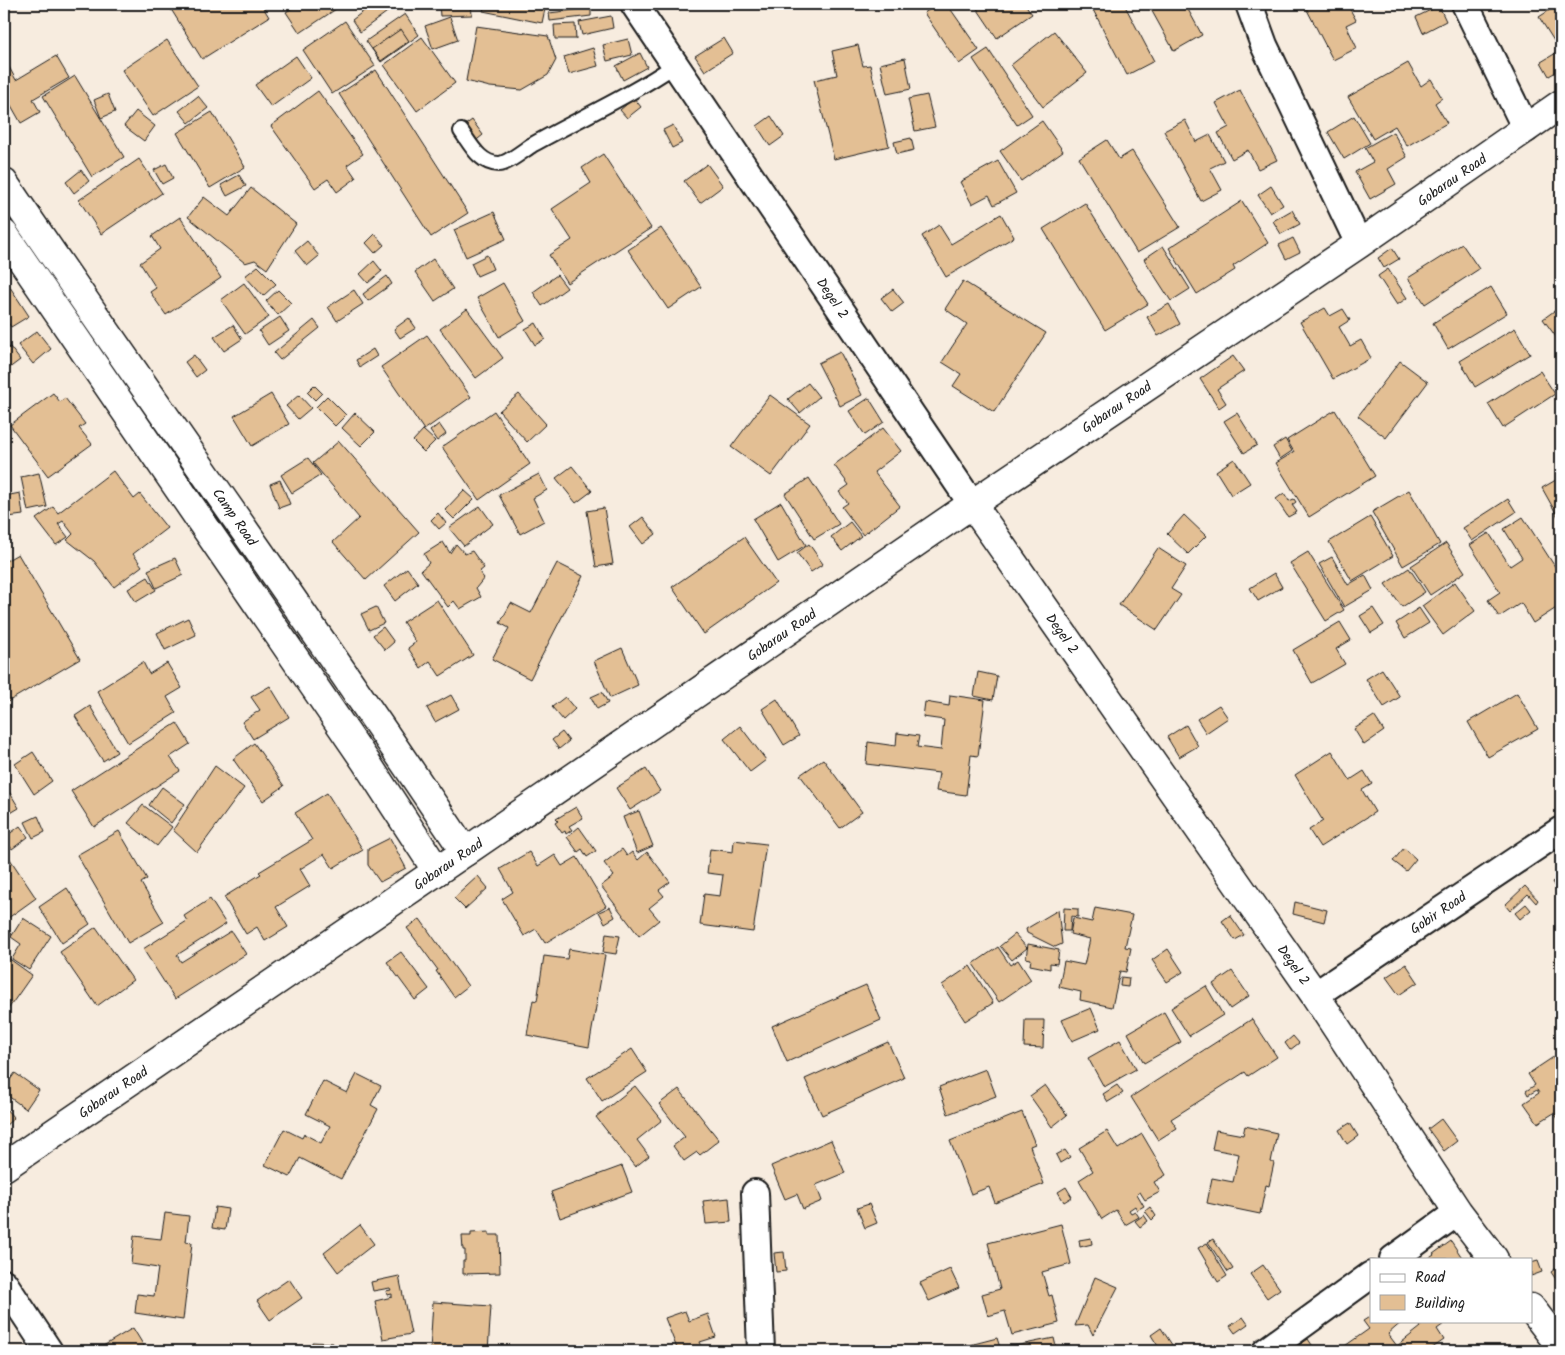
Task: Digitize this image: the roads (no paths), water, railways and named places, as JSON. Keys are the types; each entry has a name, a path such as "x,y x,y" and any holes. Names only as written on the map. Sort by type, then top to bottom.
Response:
{"street":[{"name":"Degel 2","path":"634,4 972,504 1315,995 1458,1212 1493,1258"},
{"path":"1249,4 1264,45 1358,244"},
{"path":"1465,4 1526,129"},
{"name":"Gobarau Road","path":"4,1167 972,504 1358,244 1561,104"},
{"name":"Camp Road","path":"4,183 107,335 393,744 465,852"},
{"path":"4,234 366,762 437,871"},
{"path":"366,762 393,744"},
{"name":"Gobir Road","path":"1315,995 1561,830"},
{"path":"755,1193 762,1351"},
{"path":"1395,1258 1458,1212"},
{"path":"1266,1351 1370,1276"},
{"path":"4,1283 49,1351"},
{"path":"1532,1309 1561,1347"}],"lane":[{"path":"460,131 480,158 490,163 502,164 556,132 647,84 675,65"}]}
